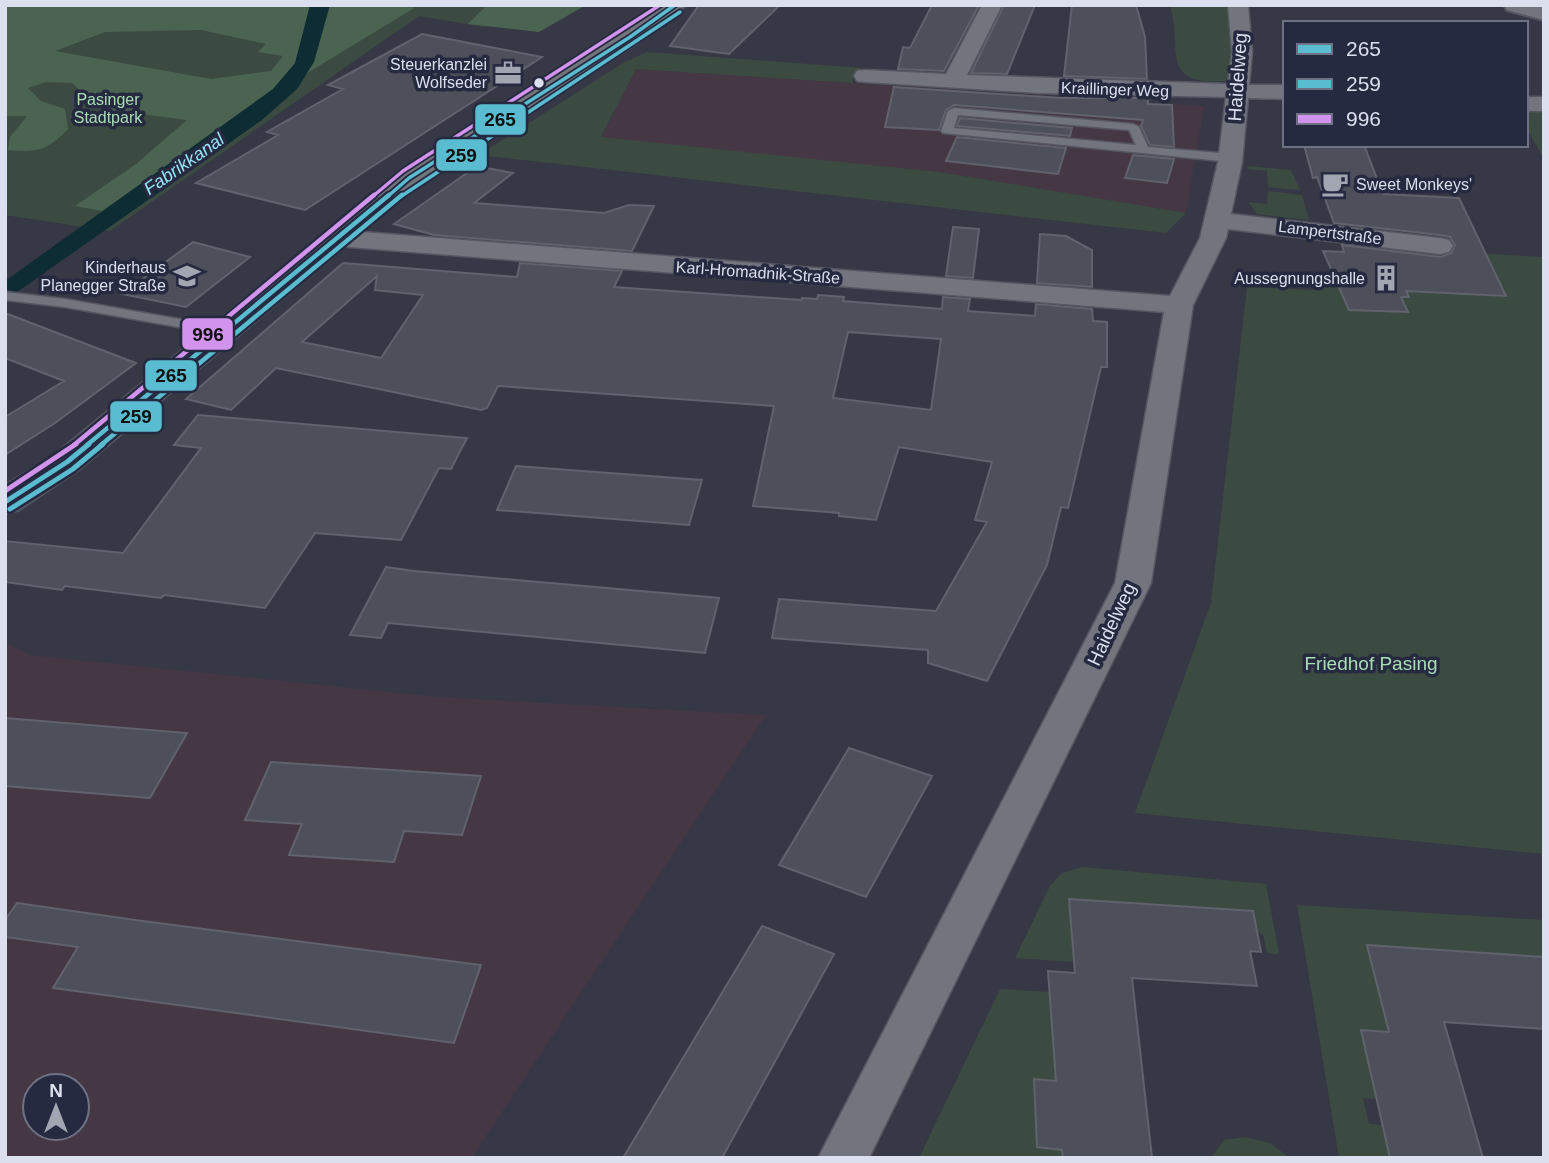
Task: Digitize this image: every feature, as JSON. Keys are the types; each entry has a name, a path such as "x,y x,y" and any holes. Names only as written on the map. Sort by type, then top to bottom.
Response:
{"main road":[{"path":"5,502 67,462 409,178 630,37 675,5"}],"street":[{"path":"953,82 992,5"},
{"name":"Haidelweg","path":"843,1158 1133,583 1179,305 1213,238 1231,158 1242,51 1238,5"},
{"path":"1515,5 1544,14"},
{"name":"Kraillinger Weg","path":"865,76 1180,91 1239,89 1283,92"},
{"name":"Lampertstraße","path":"1219,220 1440,246"},
{"name":"Karl-Hromadnik-Straße","path":"337,238 1179,305"}],"lane":[{"path":"1143,149 1133,127 954,111 947,131 1231,158"},
{"path":"5,296 65,303 224,331"}],"shaded area":[{"path":"636,69 1204,106 1186,213 939,172 601,138"},
{"path":"5,643 30,655 437,697 766,715 471,1158 5,1158"}],"green space":[{"name":"Pasinger Stadtpark","path":"5,5 523,5 484,27 419,16 110,231 5,215"},
{"path":"5,5 408,5 414,8 237,116 102,211 75,206 136,164 187,120 101,109 72,83 46,82 28,88 41,101 65,109 68,129 54,142 34,150 8,150 10,137 27,116 5,116","holes":["201,30 266,44 258,52 283,56 271,71 211,79 55,51 105,32"]},
{"path":"487,5 586,5 539,32 468,24"},
{"path":"1170,5 1227,5 1232,56 1225,81 1204,81 1190,77 1182,70 1177,61"},
{"path":"647,52 861,68 853,78 853,83 636,69 601,137 939,172 1186,213 1166,233 479,155 623,63"},
{"path":"1528,110 1544,111 1544,159 1528,131"},
{"path":"1250,166 1291,170 1300,190 1268,187 1267,171 1248,169"},
{"path":"1268,191 1302,195 1309,220 1257,214 1248,202 1267,204"},
{"name":"Friedhof Pasing","path":"1366,247 1544,257 1544,854 1135,813 1211,603 1247,287 1313,290 1319,289 1318,285 1337,285 1323,252 1368,253"},
{"path":"1083,867 1266,884 1279,954 1267,953 1263,934 1257,933 1253,911 1069,899 1074,962 1015,958 1050,886 1062,873"},
{"path":"1297,905 1544,920 1544,957 1367,945 1389,1032 1361,1031 1377,1099 1363,1098 1369,1124 1383,1125 1390,1158 1339,1158"},
{"path":"1000,989 1050,992 1056,1081 1035,1079 1037,1147 1062,1150 1063,1158 919,1158"},
{"path":"1245,1137 1270,1143 1290,1158 1211,1158 1224,1140"}],"water":[{"name":"Fabrikkanal","path":"310,5 330,5 314,62 297,89 262,120 17,292 5,289 5,281 273,89 295,63"}],"building":[{"path":"699,5 780,5 729,54 670,46"},
{"path":"932,5 979,5 944,71 898,69 903,47 910,48"},
{"path":"1004,5 1035,5 1007,74 971,73"},
{"path":"1072,5 1136,5 1145,37 1147,79 1064,76"},
{"path":"422,34 542,57 305,210 196,183 278,135 267,132 343,89 328,85"},
{"path":"894,87 1061,98 1148,98 1148,104 1172,105 1174,147 1150,145 1141,126 1143,120 954,105 946,110 939,130 885,127"},
{"path":"960,118 1072,128 1070,136 957,126"},
{"path":"957,137 1066,148 1058,174 946,161"},
{"path":"1305,147 1365,147 1383,194 1459,198 1506,296 1406,291 1409,297 1401,297 1408,312 1349,310 1323,251 1344,252 1342,245 1441,257 1451,253 1455,245 1450,237 1440,235 1334,223 1317,177 1313,178"},
{"path":"1133,155 1174,159 1167,183 1125,178"},
{"path":"477,166 513,173 474,203 604,213 629,205 654,206 632,251 434,235 394,224"},
{"path":"953,227 979,229 973,278 946,276"},
{"path":"1040,234 1066,236 1092,250 1092,287 1037,283"},
{"name":"Kinderhaus Planegger Straße","path":"193,242 250,257 186,307 122,294"},
{"path":"343,263 517,277 520,263 622,271 614,287 801,300 817,299 818,295 844,297 843,301 942,309 943,297 970,299 968,311 1035,316 1036,304 1092,309 1093,321 1107,322 1107,367 1101,367 1068,508 1061,507 1047,565 987,681 928,663 928,650 772,638 779,599 936,611 987,522 975,520 992,462 899,447 876,520 839,516 839,513 753,506 774,406 498,386 487,408 481,410 276,368 231,410 186,399","holes":["377,276 375,290 423,295 381,358 302,342","848,332 941,339 931,410 833,398"]},
{"path":"5,313 136,363 55,423 5,455 5,417 64,381 5,358"},
{"path":"198,415 467,438 451,469 439,468 401,540 315,533 265,608 164,595 161,598 65,586 62,590 5,582 5,541 123,553 201,448 174,445"},
{"path":"516,466 702,480 689,525 497,510"},
{"path":"386,567 719,598 705,653 388,623 381,638 350,635"},
{"path":"5,718 187,733 150,798 5,786"},
{"path":"849,748 932,776 866,897 779,865"},
{"path":"271,762 481,776 462,835 404,831 394,862 289,855 302,824 245,820"},
{"path":"1069,899 1253,911 1261,952 1250,951 1257,986 1132,978 1152,1158 1063,1158 1062,1150 1037,1147 1034,1079 1056,1081 1048,971 1075,973"},
{"path":"17,903 481,965 454,1043 53,988 78,947 5,937 5,920"},
{"path":"762,926 834,954 722,1158 623,1158"},
{"path":"1367,945 1544,957 1544,1029 1444,1022 1483,1158 1390,1158 1361,1030 1389,1032"}],"transit line":[{"name":"996","path":"5,491 62,455 403,171 660,5"},
{"name":"265","path":"5,502 67,462 409,178 630,37 675,5"},
{"name":"259","path":"10,509 73,469 414,185 635,44 680,12"}],"place":[{"name":"Steuerkanzlei Wolfseder","path":"508,73"},
{"name":"Sweet Monkeys'","path":"1335,184"},
{"name":"Kinderhaus Planegger Straße","path":"187,276"},
{"name":"Aussegnungshalle","path":"1386,278"}]}
